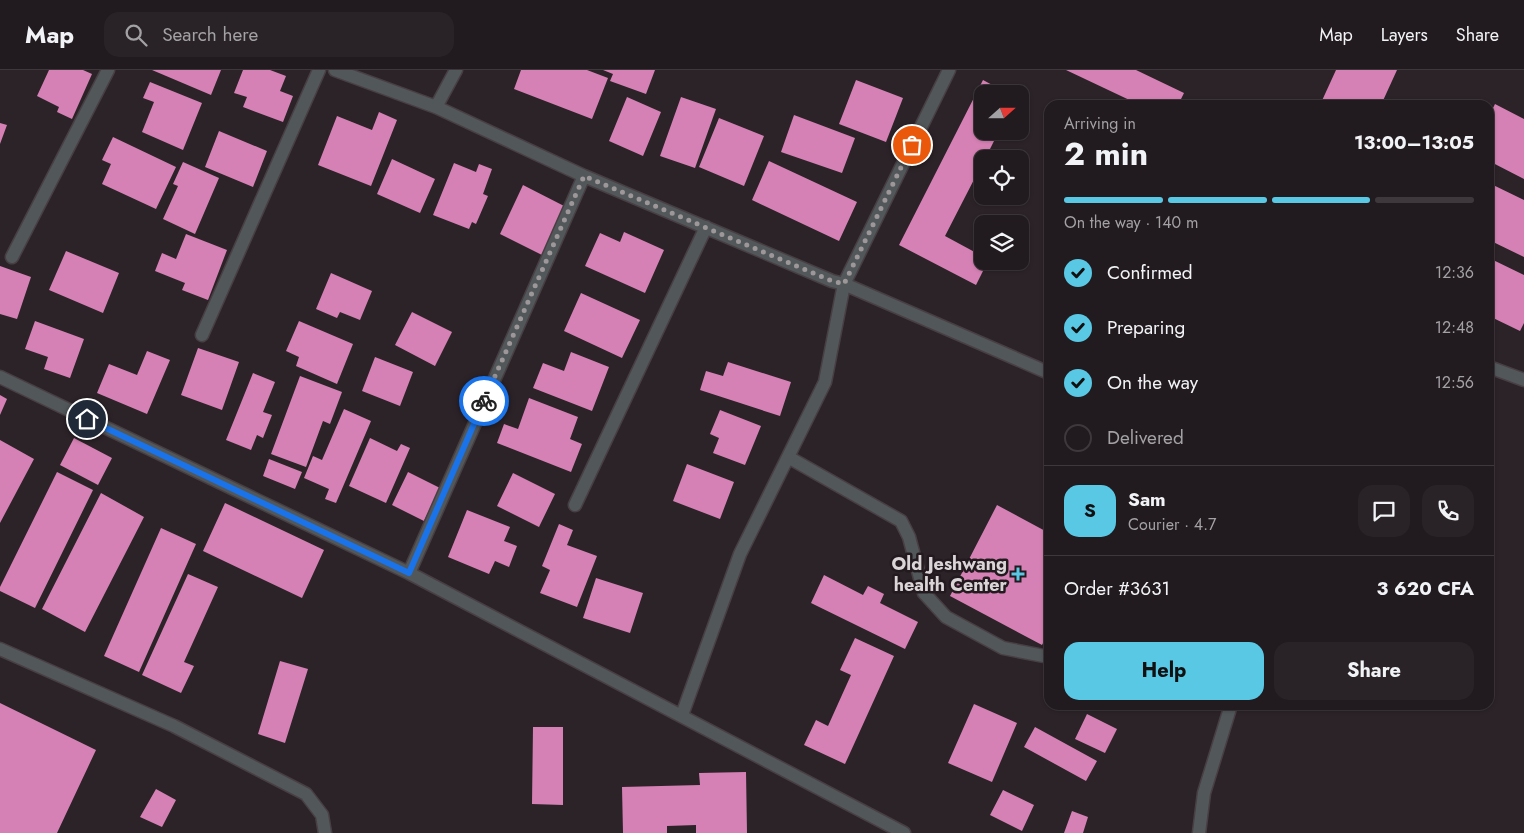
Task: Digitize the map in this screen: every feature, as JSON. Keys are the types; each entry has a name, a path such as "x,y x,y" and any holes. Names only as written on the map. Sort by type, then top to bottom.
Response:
{"street":[{"path":"12,257 108,70"},
{"path":"202,335 319,70"},
{"path":"334,70 436,107 584,176 832,281 844,284 1044,371"},
{"path":"436,107 456,70"},
{"path":"682,715 740,554 826,382 844,284 949,70"},
{"path":"409,573 584,176"},
{"path":"575,506 706,227"},
{"path":"1494,369 1524,380"},
{"path":"0,377 409,573 904,833"},
{"path":"788,457 901,521 909,537 924,593 946,618 1003,648 1044,656"},
{"path":"0,649 174,726 306,794 322,815 324,833"},
{"path":"1203,832 1204,793 1229,710"}],"building":[{"path":"49,70 83,70 92,74 72,119 57,112 59,107 37,96"},
{"path":"152,70 221,70 211,95"},
{"path":"243,70 270,70 286,76 280,91 293,96 283,122 243,107 247,97 234,93"},
{"path":"521,70 587,70 608,78 592,119 514,89"},
{"path":"603,70 655,70 646,94 610,81 613,74"},
{"path":"1066,70 1136,70 1184,93 1180,100 1129,100"},
{"path":"1336,70 1397,70 1383,100 1322,100"},
{"path":"856,80 903,98 886,142 839,124"},
{"path":"983,80 992,85 980,85"},
{"path":"150,82 202,103 183,150 142,132 154,102 143,98"},
{"path":"627,97 661,112 643,156 609,141"},
{"path":"681,97 716,109 695,168 660,156"},
{"path":"974,98 974,140 994,140 990,150 974,150 974,180 945,236 974,252 974,270 984,270 976,285 899,245"},
{"path":"1495,104 1524,119 1524,179 1494,164"},
{"path":"379,112 397,120 371,186 318,165 337,116 372,130"},
{"path":"794,115 855,138 842,173 781,152"},
{"path":"719,118 764,136 744,186 699,167"},
{"path":"0,123 7,125 0,144"},
{"path":"219,131 267,151 253,187 205,167"},
{"path":"113,137 176,167 156,209 102,184 111,164 102,160"},
{"path":"392,159 435,179 420,213 377,194"},
{"path":"769,161 857,202 839,241 752,200"},
{"path":"183,162 219,178 195,234 163,219 178,186 173,184"},
{"path":"454,163 476,172 479,164 492,169 483,194 488,196 476,224 472,222 469,229 433,215"},
{"path":"523,185 566,207 542,255 500,234"},
{"path":"1494,185 1524,200 1524,257 1494,242"},
{"path":"624,232 664,250 645,293 585,266 600,233 620,242"},
{"path":"186,234 227,250 208,300 182,290 185,283 155,271 162,253 176,259"},
{"path":"66,251 119,273 103,313 49,290"},
{"path":"1494,260 1524,275 1524,323 1520,331 1494,318"},
{"path":"0,266 31,277 17,319 0,314"},
{"path":"331,273 372,291 360,320 340,312 337,318 316,309"},
{"path":"581,293 640,320 622,358 564,331"},
{"path":"412,312 452,332 435,366 395,345"},
{"path":"35,321 84,339 70,378 44,369 48,357 25,349"},
{"path":"299,321 353,344 337,384 296,366 299,357 286,351"},
{"path":"198,348 239,362 222,410 181,395"},
{"path":"147,351 170,360 147,414 97,393 109,364 137,375"},
{"path":"571,352 609,367 592,411 533,388 543,363 564,371"},
{"path":"375,357 413,372 400,406 362,391"},
{"path":"728,362 791,382 780,416 700,390 706,371 723,376"},
{"path":"253,373 275,382 263,412 272,415 263,438 257,435 251,450 226,440"},
{"path":"300,376 342,392 330,424 323,421 306,467 271,454"},
{"path":"0,395 7,399 0,415"},
{"path":"529,398 578,417 570,439 582,444 571,472 497,443 504,424 518,429"},
{"path":"344,409 371,421 336,503 325,499 329,489 304,478 313,456 322,460"},
{"path":"720,410 761,426 745,465 713,453 719,438 710,434"},
{"path":"74,438 112,458 98,485 60,465"},
{"path":"370,438 397,451 401,444 410,448 386,503 349,486"},
{"path":"0,440 34,459 0,523"},
{"path":"269,459 302,472 295,489 263,476"},
{"path":"687,464 734,482 720,519 673,501"},
{"path":"57,472 93,490 35,608 0,591 0,587"},
{"path":"408,472 440,488 424,521 392,505"},
{"path":"513,473 555,494 539,527 497,506"},
{"path":"101,493 144,517 85,632 42,609"},
{"path":"225,503 324,550 302,598 203,551"},
{"path":"997,505 1044,530 1044,641 1042,645 950,596"},
{"path":"467,510 510,527 504,541 517,546 509,567 495,561 489,574 448,557"},
{"path":"559,524 573,530 567,545 597,556 577,607 540,593 550,570 542,566"},
{"path":"161,528 196,544 139,672 104,656"},
{"path":"188,574 218,587 184,662 194,666 181,693 142,675"},
{"path":"824,575 863,595 868,586 884,594 880,603 918,622 905,649 811,603"},
{"path":"596,578 643,593 630,633 583,618"},
{"path":"855,638 894,656 845,764 804,745 816,720 828,726 851,675 840,670"},
{"path":"280,661 308,669 285,743 258,734"},
{"path":"0,703 96,750 57,833 0,833"},
{"path":"974,704 1017,723 992,782 948,763"},
{"path":"1087,714 1117,729 1105,753 1075,739"},
{"path":"533,727 563,727 563,805 532,804"},
{"path":"1035,727 1097,761 1086,781 1024,747"},
{"path":"746,772 747,833 696,833 696,825 667,826 667,833 623,833 622,787 700,785 699,773"},
{"path":"156,789 176,800 162,827 140,817"},
{"path":"1003,790 1034,805 1022,831 990,815"},
{"path":"1072,811 1088,817 1083,833 1064,833"}],"way so far":[{"path":"484,401 584,176 832,281 844,284 912,145"}],"place":[{"name":"Old Jeshwang health Center","path":"1018,574"}],"route":[{"path":"87,419 409,573 484,401"}]}
